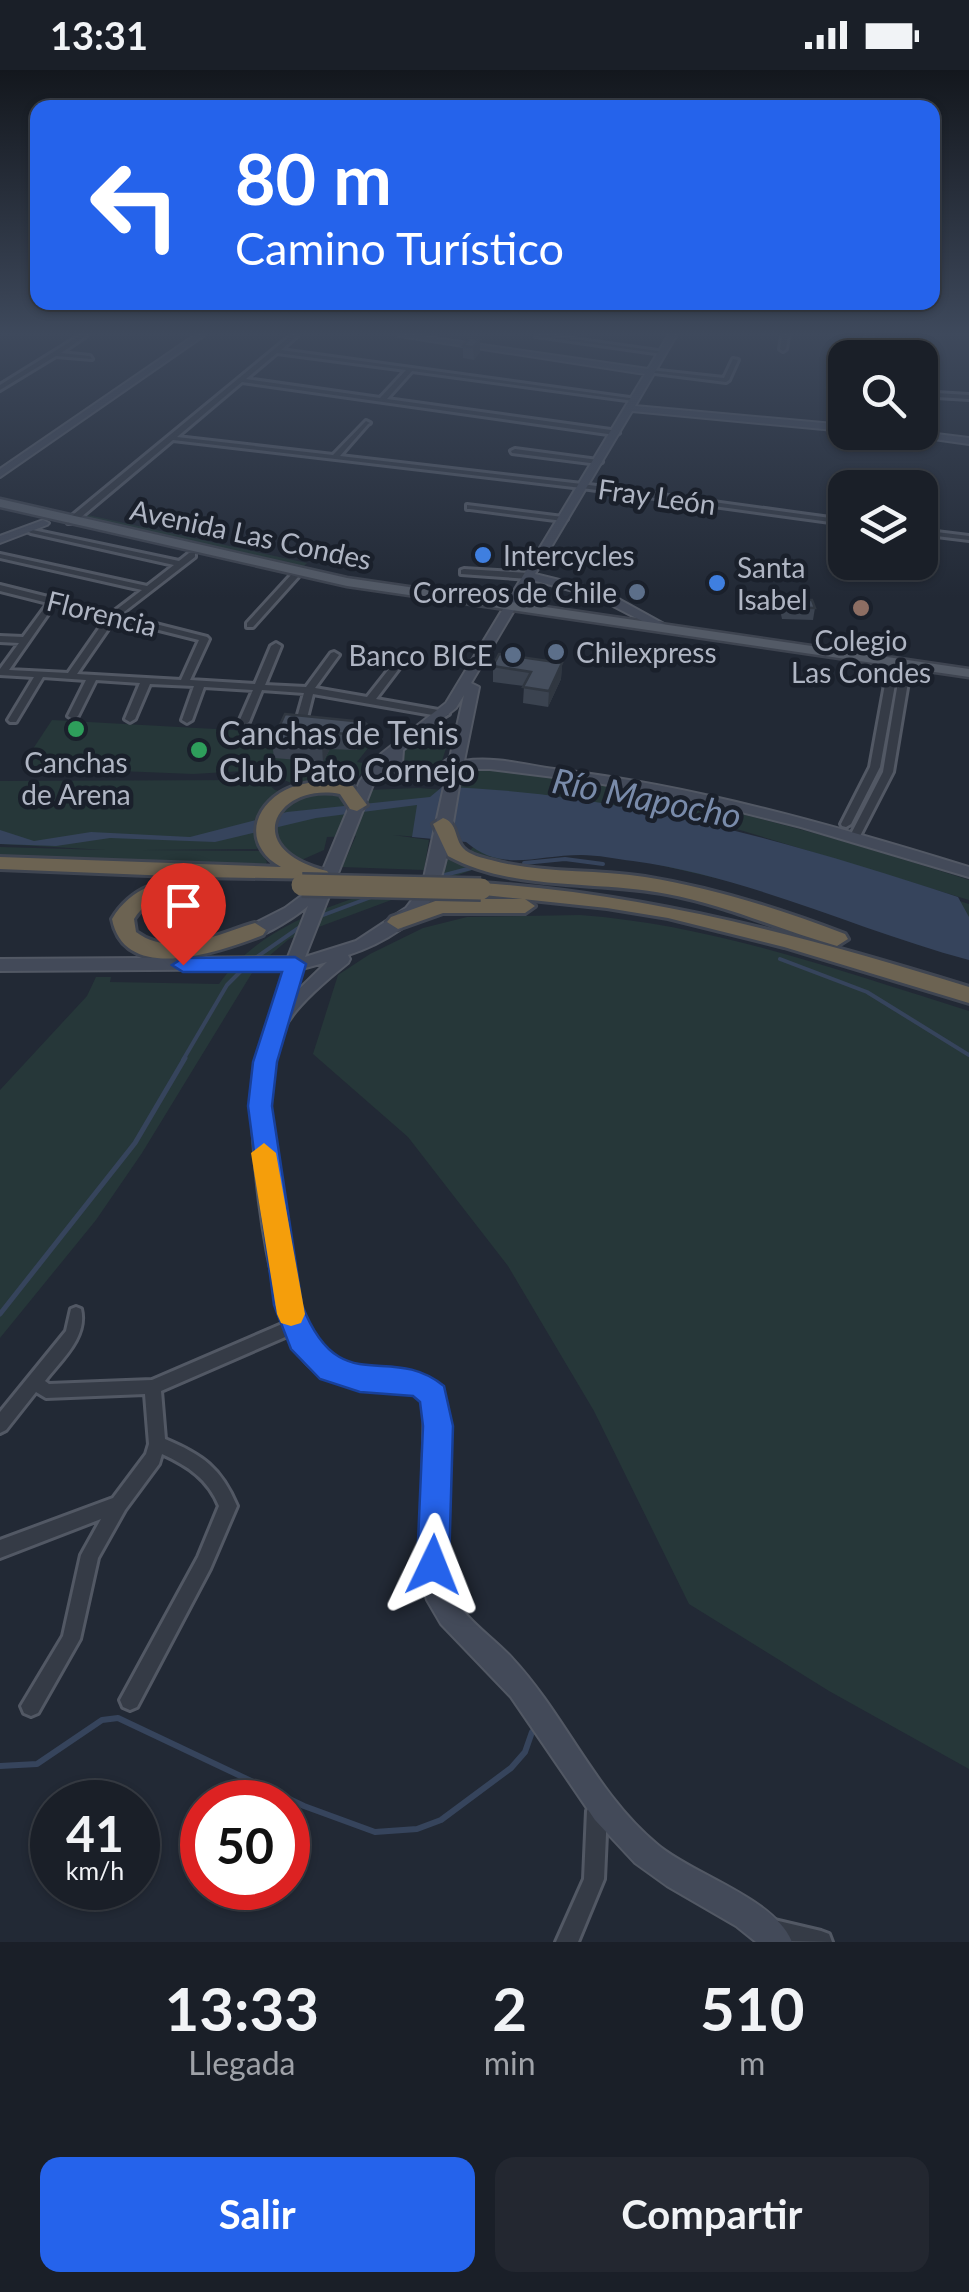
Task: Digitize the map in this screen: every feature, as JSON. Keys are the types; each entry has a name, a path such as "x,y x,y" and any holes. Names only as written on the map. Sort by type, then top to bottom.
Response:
{"highway":[{"path":"314,883 271,854 262,837 266,819 285,800 321,786 360,796"},
{"path":"443,824 450,848 482,866 602,877 683,890 762,910 833,945 969,995"},
{"path":"0,862 314,883"},
{"path":"0,870 212,882 482,883 652,905 833,945 969,981"},
{"path":"212,882 164,888 142,896 124,914 124,931 146,948 174,951 255,930"},
{"path":"398,922 424,910 454,905 600,909 833,945"}],"main road":[{"path":"0,474 73,423"},
{"path":"278,1027 314,982 398,922 426,895 475,680 509,622 529,576 537,570 563,518 621,423"},
{"path":"938,437 969,440"},
{"name":"Avenida Las Condes","path":"0,503 347,582 514,612 667,628 969,676"},
{"name":"Avenida Las Condes","path":"0,512 187,560 212,560 294,577 718,644 969,676"},
{"path":"2,539 35,524 66,519"},
{"path":"212,560 232,556"},
{"path":"529,576 590,590 667,628"},
{"path":"159,965 209,952 298,908 341,843 377,766 444,714 514,612"},
{"path":"718,644 736,639"},
{"path":"444,714 462,724"},
{"path":"413,738 438,734 450,737 455,762"},
{"path":"396,749 394,763 411,776 435,774 455,762 633,783 854,830 969,863"},
{"path":"854,830 969,872"},
{"path":"314,883 263,1072 260,1125 280,1264 294,1326 315,1359 330,1370 360,1379 420,1384 434,1395 438,1426 433,1577 438,1600 526,1696 596,1796 611,1833 676,1876 743,1912 771,1935"},
{"path":"0,965 267,967 295,964 362,945"},
{"path":"267,967 289,985"}],"street":[{"path":"66,519 188,423"},
{"path":"334,458 366,423"},
{"path":"547,423 615,433"},
{"name":"Fray León","path":"170,438 582,486 828,520"},
{"path":"515,452 598,462"},
{"path":"470,507 563,518"},
{"path":"938,534 969,538"},
{"path":"0,556 149,588"},
{"path":"70,677 113,616 187,560"},
{"path":"464,572 529,576"},
{"path":"250,625 294,577"},
{"name":"Florencia","path":"0,588 204,639 184,683"},
{"path":"52,601 2,672 309,690 444,714"},
{"path":"0,639 24,640"},
{"path":"244,722 255,687 276,646"},
{"path":"302,718 309,690 334,656"},
{"path":"369,701 396,666"},
{"path":"854,830 899,669"},
{"path":"854,830 878,798 891,758 899,710 899,669"},
{"path":"13,720 39,676"},
{"path":"73,716 92,678"},
{"path":"130,719 146,681"},
{"path":"186,720 200,684"},
{"path":"886,708 899,710"},
{"path":"878,755 891,758"},
{"path":"863,795 878,798"},
{"path":"0,1425 73,1332 76,1314"},
{"path":"34,1382 46,1392 153,1387 294,1326"},
{"path":"31,1706 71,1639 90,1556 118,1504 153,1458 158,1444 153,1387"},
{"path":"130,1700 204,1563 228,1506 210,1471 158,1444"},
{"path":"0,1550 118,1504"},
{"path":"568,1942 589,1898 611,1833"},
{"path":"771,1935 821,1942"}],"shaded area":[{"path":"88,515 307,563 302,568 80,521"},
{"name":"Canchas de Tenis Club Pato Cornejo","path":"52,720 376,738 357,762 369,764 355,781 291,783 262,770 193,774 21,767"},
{"path":"435,736 448,742 440,767 421,773 403,768 399,758 406,750 419,740"},
{"path":"463,768 592,783 782,824 969,880 969,900 740,830 671,814 457,788 458,772"},
{"path":"264,780 275,790 289,793 418,788 459,791 918,888 969,904 969,957 771,891 625,857 573,852 507,857 316,928 289,939 255,968 142,1153 96,1220 0,1338 0,1090 87,996 96,977 111,977 110,982 219,984 239,960 289,925 434,871 445,865 448,853 467,854 474,846 471,841 393,835 429,840 424,870 342,867 356,836 327,837 324,850 297,862 276,843 256,849 143,850 260,851 267,862 264,868 0,856 0,847 106,850 0,844 0,781"},
{"path":"580,915 630,920 728,939 969,1011 969,1769 829,1691 689,1604 594,1411 508,1266 408,1137 313,1054 338,975 370,954 423,928 467,917"}],"water":[{"path":"442,787 574,799 704,823 832,857 958,897 969,917 969,960 761,891 676,869 587,855 506,860 466,842 412,837 417,805 316,818 215,842 110,838 56,846 0,844 0,830 34,841 91,832 190,837 287,812 430,797"}],"building":[{"path":"782,599 812,600 815,608 784,607"},
{"path":"499,654 562,663 549,691 523,687 531,672 493,666"},
{"path":"285,714 364,722 372,729 353,734 329,733 322,745 272,742"},
{"path":"168,900 220,901 218,911 165,910"}],"waterway":[{"path":"524,863 565,859 603,864"},
{"path":"441,876 475,867"},
{"path":"318,917 374,896"},
{"path":"251,961 300,927"},
{"path":"780,959 867,992 969,1055"},
{"path":"183,1060 227,985 244,968"},
{"path":"0,1314 135,1143 185,1058"},
{"path":"0,1766 37,1764 102,1720 118,1718 304,1806 375,1832 417,1829 441,1820 511,1768 525,1752 532,1732"}],"slow traffic":[{"path":"264,1153 291,1314"}],"place":[{"name":"Intercycles","path":"483,555"},
{"name":"Santa Isabel","path":"717,583"},
{"name":"Correos de Chile","path":"637,592"},
{"name":"Colegio Las Condes","path":"861,608"},
{"name":"Chilexpress","path":"556,652"},
{"name":"Banco BICE","path":"513,655"},
{"name":"Canchas de Arena","path":"76,729"},
{"name":"Canchas de Tenis Club Pato Cornejo","path":"199,750"}],"route":[{"path":"183,965 295,964 265,1062 260,1106 269,1195 288,1305 302,1340 315,1359 330,1370 360,1379 420,1384 434,1395 438,1426 433,1565"}],"water label":[{"name":"Río Mapocho","path":"647,797"}]}
